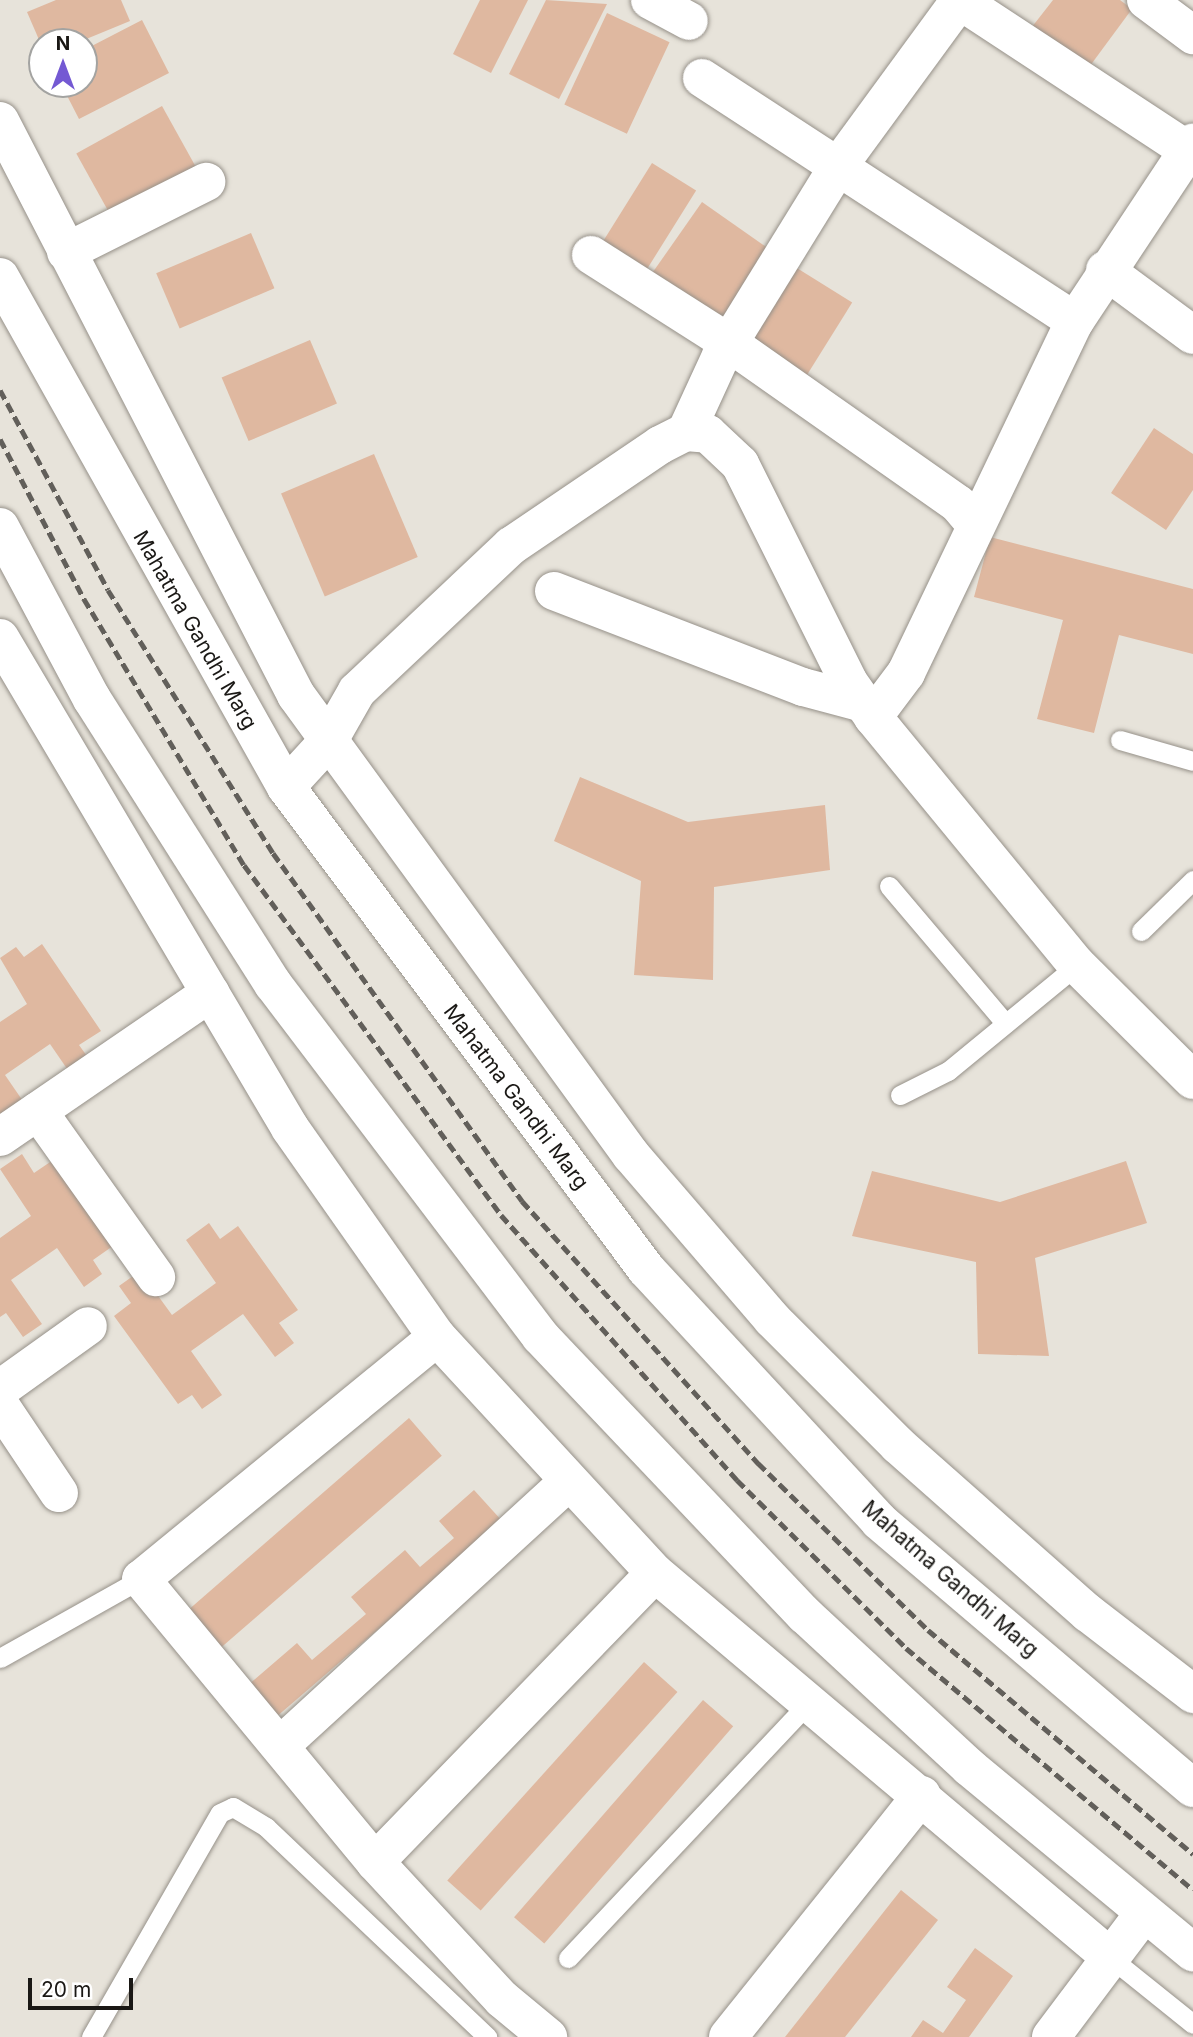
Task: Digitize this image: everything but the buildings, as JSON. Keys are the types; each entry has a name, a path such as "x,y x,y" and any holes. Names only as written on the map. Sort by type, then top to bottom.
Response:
{"street":[{"path":"650,0 689,21"},
{"path":"286,787 329,740 357,691 489,564 540,522 686,432 729,343 837,168 959,0 1190,147 1105,270 1074,321 974,522 906,673 868,710"},
{"path":"1146,0 1193,35"},
{"path":"702,78 1074,321"},
{"path":"0,121 271,653 329,740 631,1155 772,1319 898,1445 1088,1613 1193,1694"},
{"path":"66,252 206,182"},
{"path":"591,256 729,343 958,504 974,522"},
{"path":"1105,270 1193,335"},
{"name":"Mahatma Gandhi Marg","path":"0,277 286,787 646,1269 878,1521 1193,1788"},
{"path":"686,432 708,434 740,464 868,710 1077,965 1193,1080"},
{"path":"0,527 92,699 273,984 387,1142 540,1336 805,1615 969,1767 1193,1952"},
{"path":"554,591 868,710"},
{"path":"0,638 290,1128 437,1337 568,1482 655,1573 811,1700 1111,1958"},
{"path":"0,1137 210,993"},
{"path":"37,1111 156,1277"},
{"path":"0,1389 88,1326"},
{"path":"437,1337 141,1579 282,1744 375,1862 502,1998 548,2037"},
{"path":"0,1405 59,1493"},
{"path":"282,1744 568,1482"},
{"path":"375,1862 655,1573"},
{"path":"728,2037 922,1795"},
{"path":"1051,2037 1144,1913"}],"lane":[{"path":"1120,740 1193,761"},
{"path":"1141,931 1193,880"},
{"path":"889,886 1005,1023"},
{"path":"900,1096 948,1072 1077,965"},
{"path":"0,1658 141,1579"},
{"path":"568,1958 811,1700"},
{"path":"91,2037 220,1813 233,1808 267,1827 487,2037"},
{"path":"1111,1958 1193,2024"}],"railway":[{"path":"0,390 108,590 273,853 522,1201 758,1463 928,1630 1193,1854"},
{"path":"0,439 84,599 244,865 501,1215 737,1480 906,1648 1193,1890"}]}
